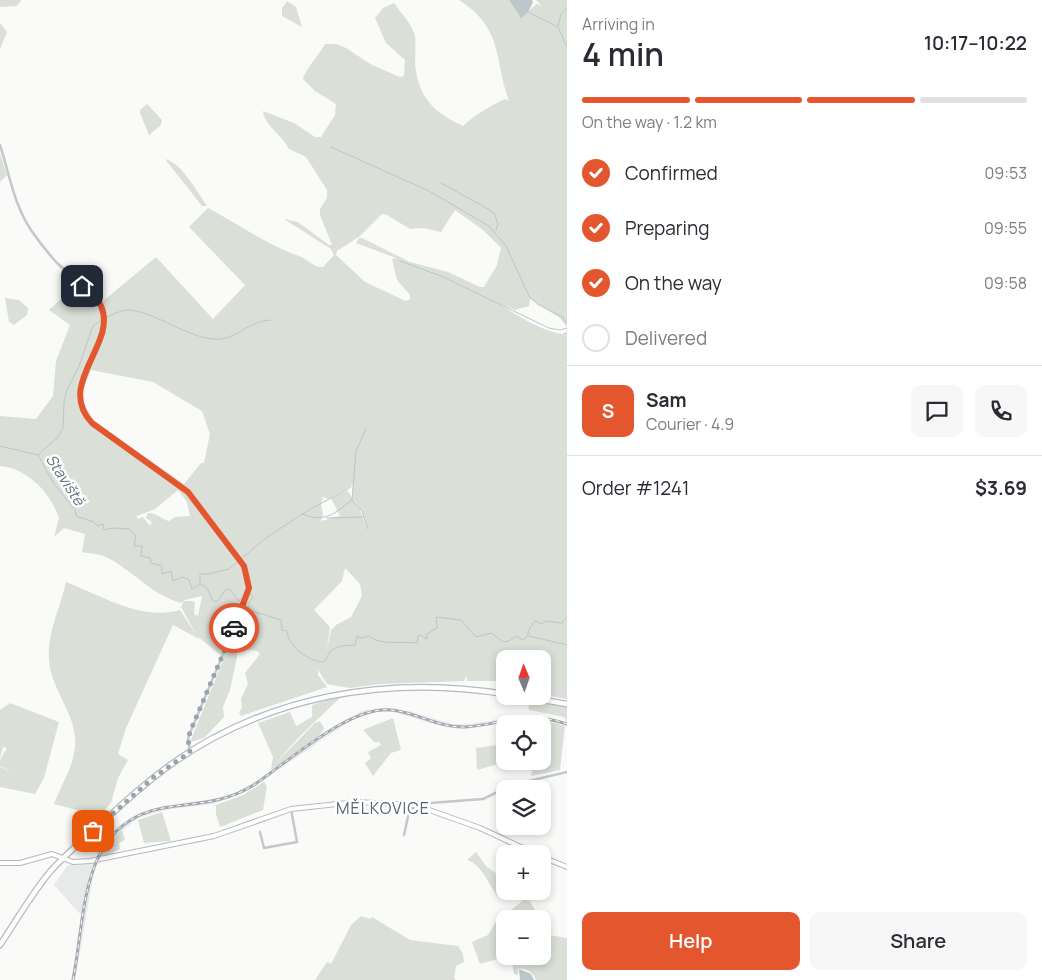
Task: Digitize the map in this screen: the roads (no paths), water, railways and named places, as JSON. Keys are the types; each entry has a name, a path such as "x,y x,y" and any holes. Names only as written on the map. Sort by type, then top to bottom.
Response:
{"main road":[{"path":"0,945 34,893 64,858 148,782 190,752 255,718 288,706 344,692 377,688 424,686 496,693"},
{"path":"551,701 567,704"}],"street":[{"path":"0,145 19,208 30,228 57,262 95,297 103,312 102,331 80,389 81,408 85,415 92,423 188,492 244,566 248,577 248,595 190,732 188,739 190,752"},
{"path":"0,863 20,863 52,854 79,862 190,842 214,836 291,809 356,802 415,805 483,799 512,785 567,772"},
{"path":"404,835 409,812 415,805"},
{"path":"415,805 480,828 517,845"},
{"path":"260,832 264,848 296,842 291,809"},
{"path":"551,861 567,867"}],"waterway":[{"path":"558,26 561,14 567,8"},
{"path":"528,12 558,27 567,47"},
{"path":"331,147 429,191 489,226 506,246 529,296 537,304 563,317 567,324"},
{"path":"441,183 494,213 498,224 496,230"},
{"path":"400,261 441,276 549,328 560,330 567,328"},
{"path":"105,318 126,310 137,311 197,336 209,339 227,338 256,323 271,320"},
{"path":"38,455 58,437 63,428 64,402 67,390 79,366 93,326 101,320"},
{"path":"200,584 200,574 209,574 229,569 266,538 302,514 317,518 329,516 352,500 356,451 366,429"},
{"name":"Staviště","path":"0,446 38,455 54,484 75,510 76,516 94,522 97,526 103,524 104,530 112,528 129,529 136,535 134,546 142,546 141,556 150,558 151,563 162,566 162,574 171,571 173,581 183,577 189,580 192,589 200,584 207,588 213,601 218,601 226,589 230,590 239,601 245,594 251,594 253,597 248,604 249,610 281,620 282,630 287,631 288,637 295,647 306,656 318,661 324,662 331,650 341,646 355,645 357,636 362,638 369,636 386,642 417,643 418,636 421,635 427,639 427,634 437,628 436,617 461,620 476,637 491,633 505,642 517,636 522,640 528,636 528,631 535,621 542,624 546,621 562,623 567,617"},
{"path":"302,514 351,487"},
{"path":"352,500 362,511 368,529"},
{"path":"327,518 364,517"},
{"path":"529,636 567,645"}],"railway":[{"path":"73,980 85,901 91,875 101,852 115,832 136,817 163,808 221,799 243,791 339,725 358,716 375,711 392,710 456,727 528,718 540,718 567,724"}],"district":[{"name":"MĚLKOVICE","path":"383,808"}]}
